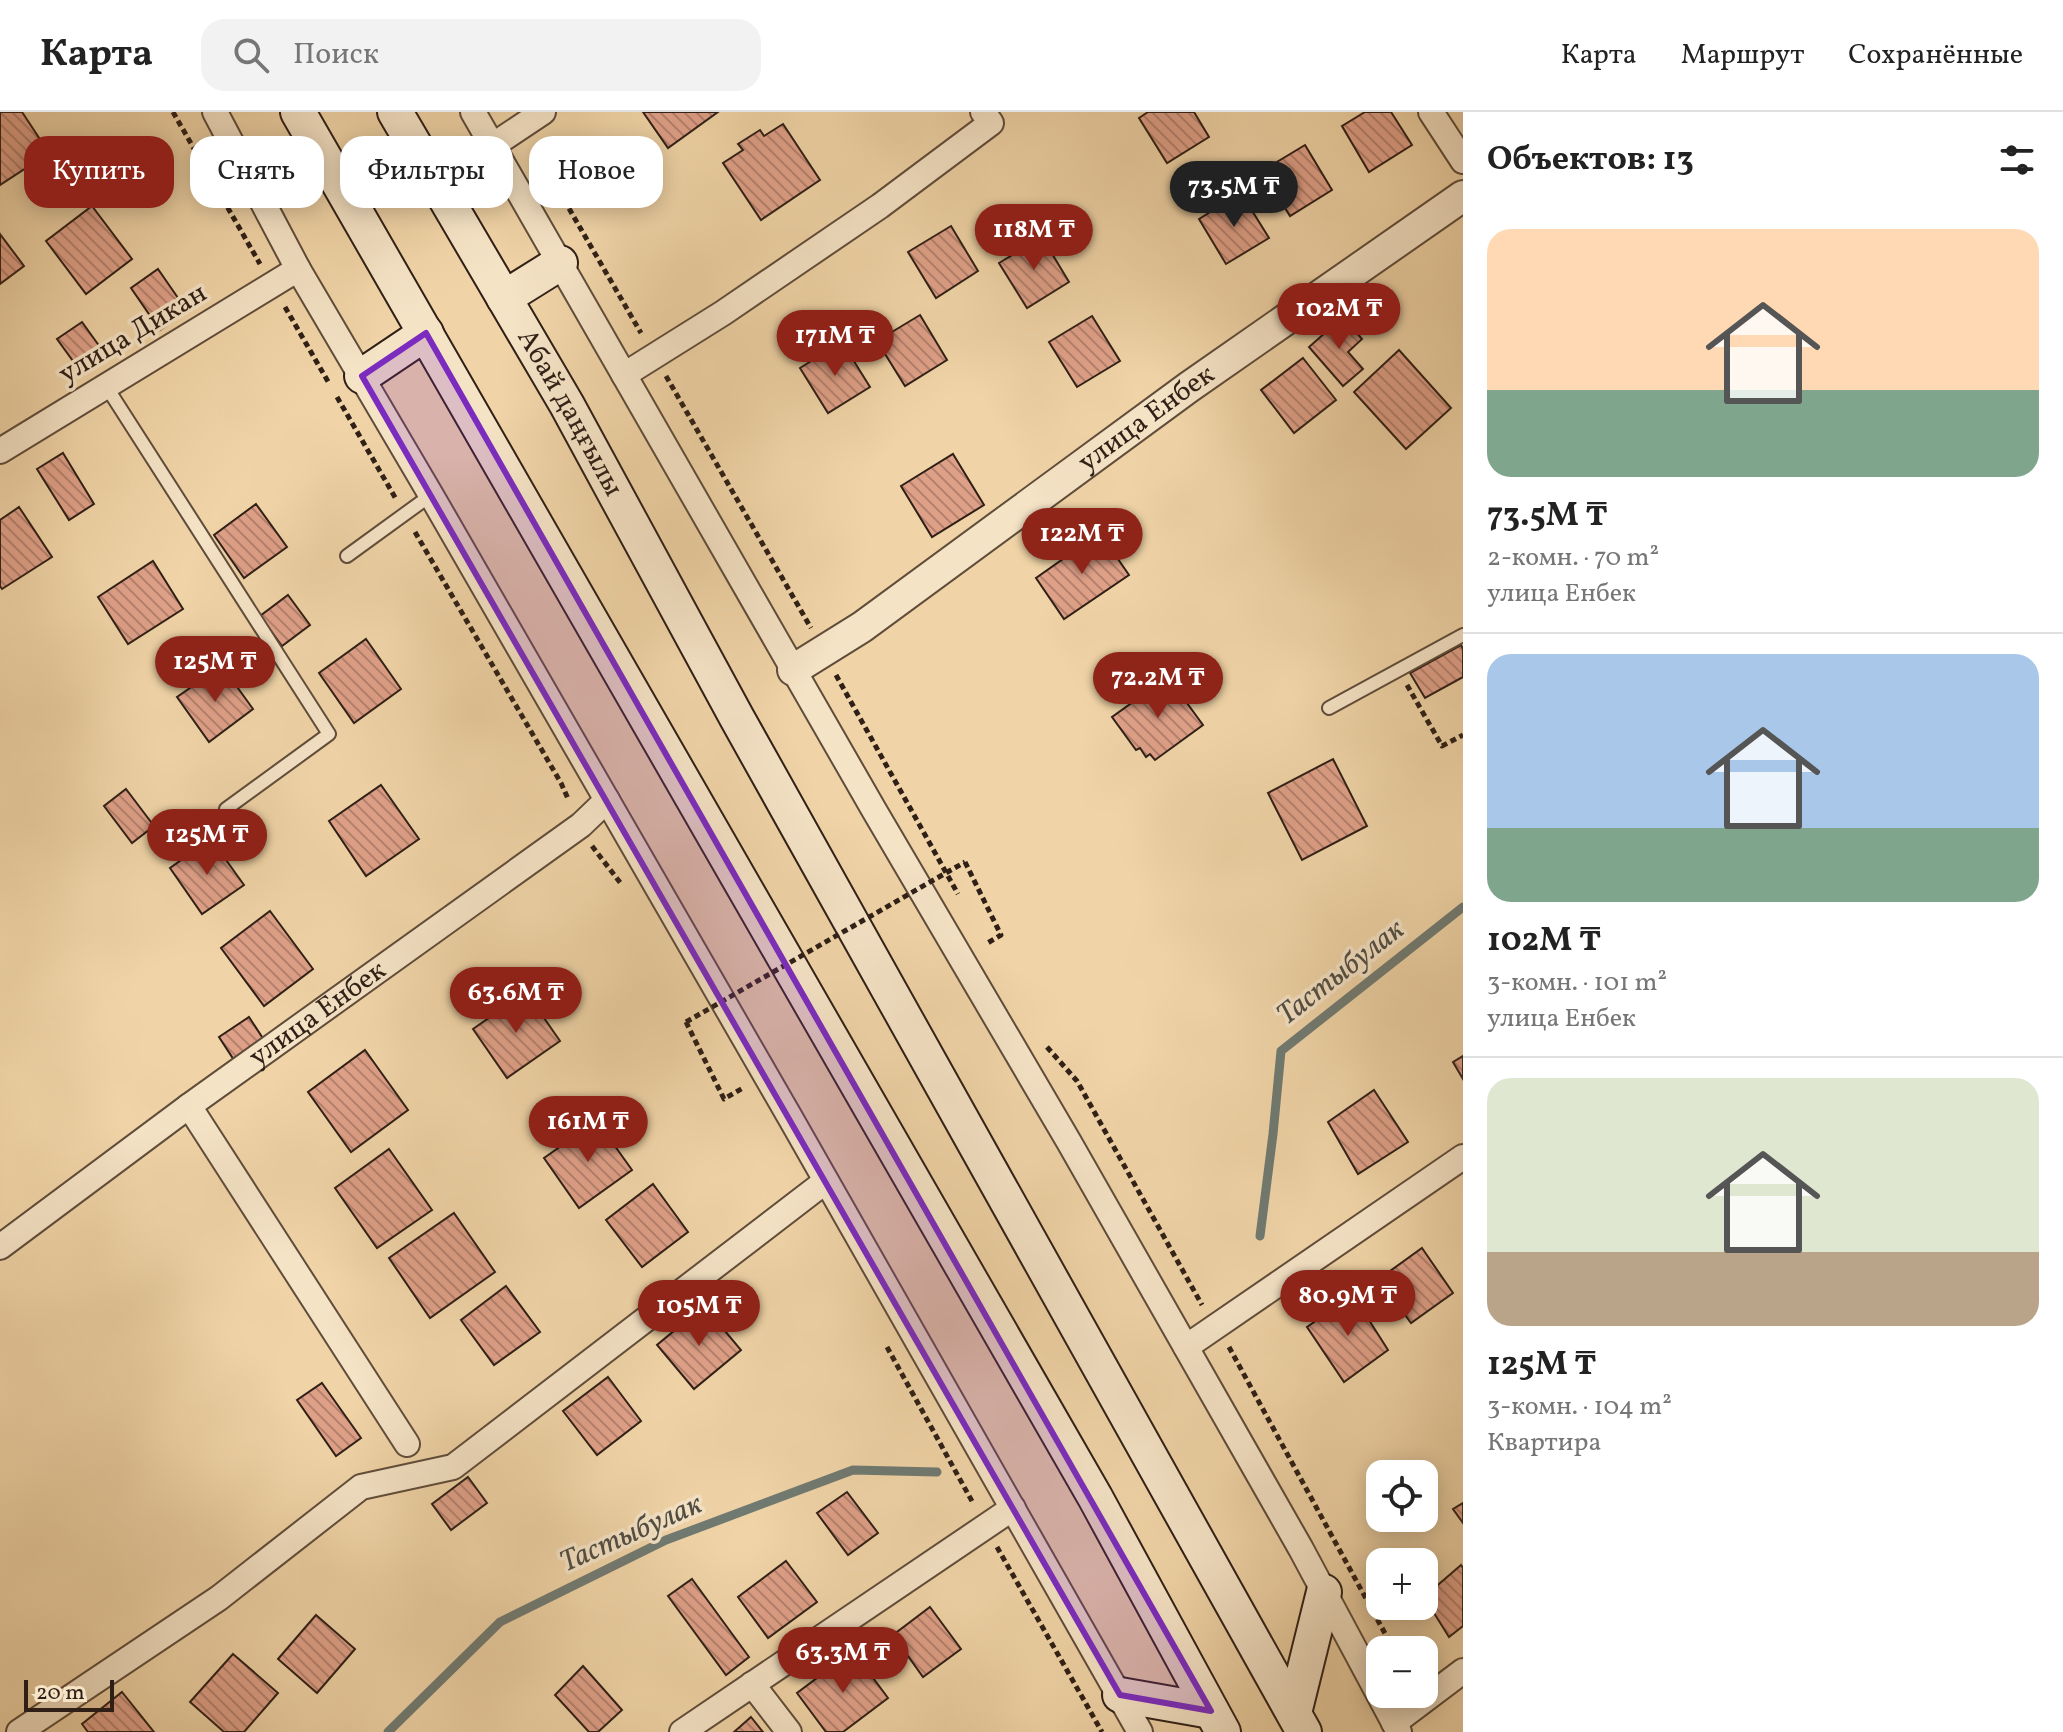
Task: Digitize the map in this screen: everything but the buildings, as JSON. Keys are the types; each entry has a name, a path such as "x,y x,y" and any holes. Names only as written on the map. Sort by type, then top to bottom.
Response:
{"main road":[{"path":"298,112 1095,1497 1217,1721"},
{"name":"Абай даңғылы","path":"395,112 567,405 737,718 1299,1723"},
{"path":"504,298 560,263"},
{"path":"362,376 426,333"},
{"path":"1299,1723 1324,1592"},
{"path":"1120,1695 1217,1721"}],"street":[{"path":"215,112 298,269 607,800 1140,1732"},
{"path":"473,112 486,136"},
{"path":"507,136 543,112"},
{"path":"1431,112 1463,161"},
{"path":"624,375 723,313 880,206 987,118"},
{"path":"513,182 1069,1142 1324,1592 1396,1727 1463,1671"},
{"name":"улица Енбек","path":"793,670 862,627 1189,387 1463,196"},
{"name":"улица Дикан","path":"0,451 298,269"},
{"name":"улица Енбек","path":"0,1247 581,825 607,800"},
{"path":"186,1109 407,1444"},
{"path":"1186,1347 1463,1157"},
{"path":"19,1732 219,1598 361,1487 453,1467 826,1181"},
{"path":"682,1732 1013,1508"},
{"path":"752,1684 789,1732"}],"lane":[{"path":"106,386 329,734 226,809"},
{"path":"347,556 431,495"},
{"path":"1329,708 1463,635"}],"path":[{"path":"173,112 561,783 593,849 623,886"},
{"path":"522,126 824,652 959,897"},
{"path":"1399,670 1442,746 1463,735"},
{"path":"743,1079 747,1086 724,1099 686,1022 965,862 1001,935 986,944"},
{"path":"982,937 993,957"},
{"path":"702,1000 709,1013"},
{"path":"1038,1038 1077,1081 1229,1346 1386,1636"},
{"path":"879,1334 1102,1732"}],"highlighted area":[{"path":"426,333 1211,1711 1120,1695 362,376"}],"waterway":[{"name":"Тастыбулак","path":"1260,1236 1281,1051 1463,907"},
{"name":"Тастыбулак","path":"388,1732 500,1622 666,1540 853,1470 937,1472"}]}
